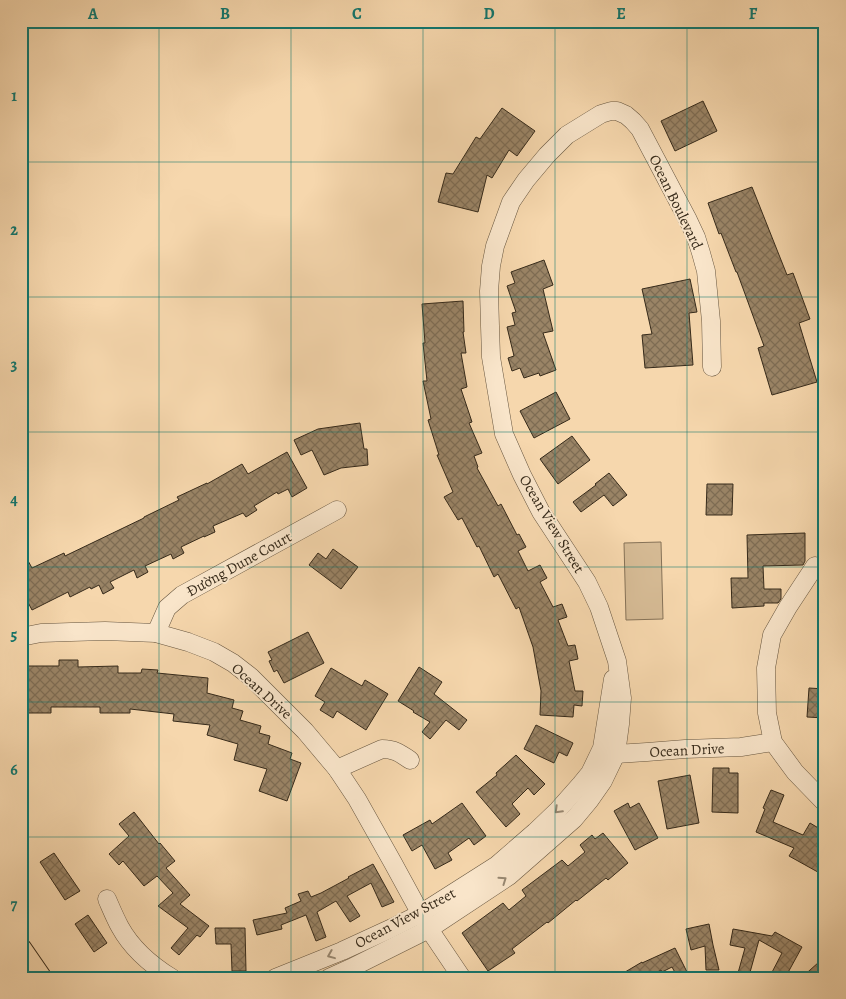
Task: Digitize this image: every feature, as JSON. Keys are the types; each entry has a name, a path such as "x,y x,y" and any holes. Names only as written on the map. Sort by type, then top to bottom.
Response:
{"main road":[{"path":"21,949 42,978"}],"street":[{"name":"Ocean Boulevard","path":"617,111 626,114 640,130 696,237 706,271 711,321 712,367"},
{"name":"Ocean View Street","path":"329,978 429,929 509,876 574,819 602,781 609,751 620,724 622,698 617,661 599,607 587,582 541,512 504,434 492,357 489,291 491,266 500,229 512,202 526,180 567,135 601,114 617,111"},
{"name":"Đường Dune Court","path":"156,633 167,608 182,595 337,510"},
{"path":"815,566 772,635 766,668 767,712 773,742 795,772 825,803"},
{"name":"Ocean Drive","path":"21,638 41,634 72,632 156,633 214,652 232,663 251,678 305,731 337,769 357,799 420,914 462,978"},
{"name":"Ocean Drive","path":"609,751 741,747 773,742"},
{"path":"337,769 382,749 398,752 410,760"},
{"name":"Ocean View Street","path":"275,978 342,951 420,914 497,865 558,810 609,751"},
{"path":"107,899 130,943 151,964 172,978"}],"shaded area":[{"path":"661,542 663,619 626,620 624,543"}],"building":[{"path":"703,101 717,131 675,151 661,121"},
{"path":"502,108 535,131 517,156 509,150 492,178 487,175 478,212 438,202 446,173 453,174 476,137 480,139"},
{"path":"752,187 787,275 793,273 810,319 799,323 817,382 772,395 758,348 764,346 737,272 721,233 719,234 708,203"},
{"path":"544,260 553,285 543,289 553,331 543,333 556,370 540,376 539,373 524,378 520,368 512,371 508,358 514,356 507,327 515,325 512,313 516,312 507,286 515,283 511,272"},
{"path":"690,279 697,312 689,313 693,365 645,368 642,335 652,334 642,289"},
{"path":"463,301 463,332 466,353 461,353 467,387 461,389 472,422 469,423 482,453 474,456 477,468 498,506 501,504 517,535 519,534 526,547 518,551 528,571 540,565 547,578 540,582 553,607 562,604 567,617 558,620 568,646 575,645 578,659 569,661 575,691 583,691 582,706 574,705 573,717 540,715 541,691 533,647 519,607 516,609 498,574 494,577 479,546 477,547 462,518 458,520 444,497 453,492 437,455 439,455 428,420 431,419 423,381 427,381 423,343 425,343 422,304"},
{"path":"556,392 570,419 534,438 520,411"},
{"path":"360,423 364,449 367,449 368,465 341,468 324,475 312,450 301,455 294,440 318,429"},
{"path":"572,436 590,460 558,484 540,459"},
{"path":"287,452 307,488 292,497 288,489 278,494 277,492 254,506 257,510 246,517 243,513 213,526 215,532 181,547 184,553 173,559 171,554 145,566 148,572 137,578 134,570 110,582 114,588 103,594 99,585 91,589 90,587 70,597 68,592 32,610 21,589 21,548 32,568 64,553 65,556 144,518 179,500 177,497 207,484 242,464 248,474"},
{"path":"609,473 627,495 613,506 604,495 581,512 573,502"},
{"path":"707,484 733,484 732,515 706,515"},
{"path":"805,533 805,561 803,565 763,566 764,589 781,589 781,599 778,603 764,603 764,606 732,608 731,578 748,578 747,535"},
{"path":"333,549 358,567 341,589 309,565 318,553 326,559"},
{"path":"308,632 324,663 284,683 277,670 274,672 269,661 272,660 268,652"},
{"path":"59,660 78,660 78,667 118,666 118,673 141,673 142,669 158,670 157,673 208,678 207,693 234,700 232,708 243,711 240,720 261,726 259,733 270,736 268,744 292,753 290,759 301,763 287,801 259,791 267,769 234,760 238,744 207,735 210,725 173,721 174,714 130,709 130,713 100,713 100,707 51,707 51,713 21,713 21,666 59,666"},
{"path":"419,667 442,682 434,694 467,720 459,730 446,720 430,739 422,732 430,722 398,701"},
{"path":"331,668 362,686 365,680 388,694 366,730 337,711 333,718 320,710 325,702 315,696"},
{"path":"809,688 825,689 825,718 807,717"},
{"path":"536,725 573,743 567,756 559,752 554,763 524,749"},
{"path":"516,755 545,784 534,795 528,788 512,804 520,814 506,827 476,792 497,775 496,773"},
{"path":"713,768 729,768 729,773 738,773 738,813 712,812"},
{"path":"690,775 699,823 667,829 658,781"},
{"path":"771,790 784,795 773,822 803,835 810,823 825,832 825,876 789,856 794,848 756,832"},
{"path":"462,803 486,836 474,845 469,838 448,853 452,860 435,869 422,845 412,851 403,835 430,820 432,824"},
{"path":"628,803 630,808 639,803 658,838 635,850 614,811"},
{"path":"134,812 175,861 166,868 190,895 180,904 209,926 200,937 197,935 179,955 171,948 188,928 158,906 173,893 157,876 144,886 123,861 119,865 109,854 129,836 119,824"},
{"path":"603,833 628,863 608,880 606,878 512,949 515,953 488,971 462,933 503,903 509,910 526,896 522,890 562,860 568,866 585,852 580,845 592,835 595,839"},
{"path":"54,853 80,891 65,900 40,862"},
{"path":"373,864 394,902 382,907 371,883 347,896 360,916 350,922 336,901 317,912 326,937 316,941 306,915 281,925 282,929 257,935 253,920 287,913 285,908 301,901 298,894 308,891 311,897 321,893"},
{"path":"88,915 107,943 94,952 75,924"},
{"path":"709,924 719,970 706,970 705,946 691,950 686,929"},
{"path":"215,928 245,928 246,971 232,971 231,944 216,944"},
{"path":"733,929 772,936 775,932 802,947 785,978 769,978 782,953 759,940 749,976 738,973 745,948 730,945"},
{"path":"675,948 690,978 678,978 672,967 662,972 661,970 647,978 615,978 642,962"},
{"path":"819,962 825,968 825,978 801,978"}]}
